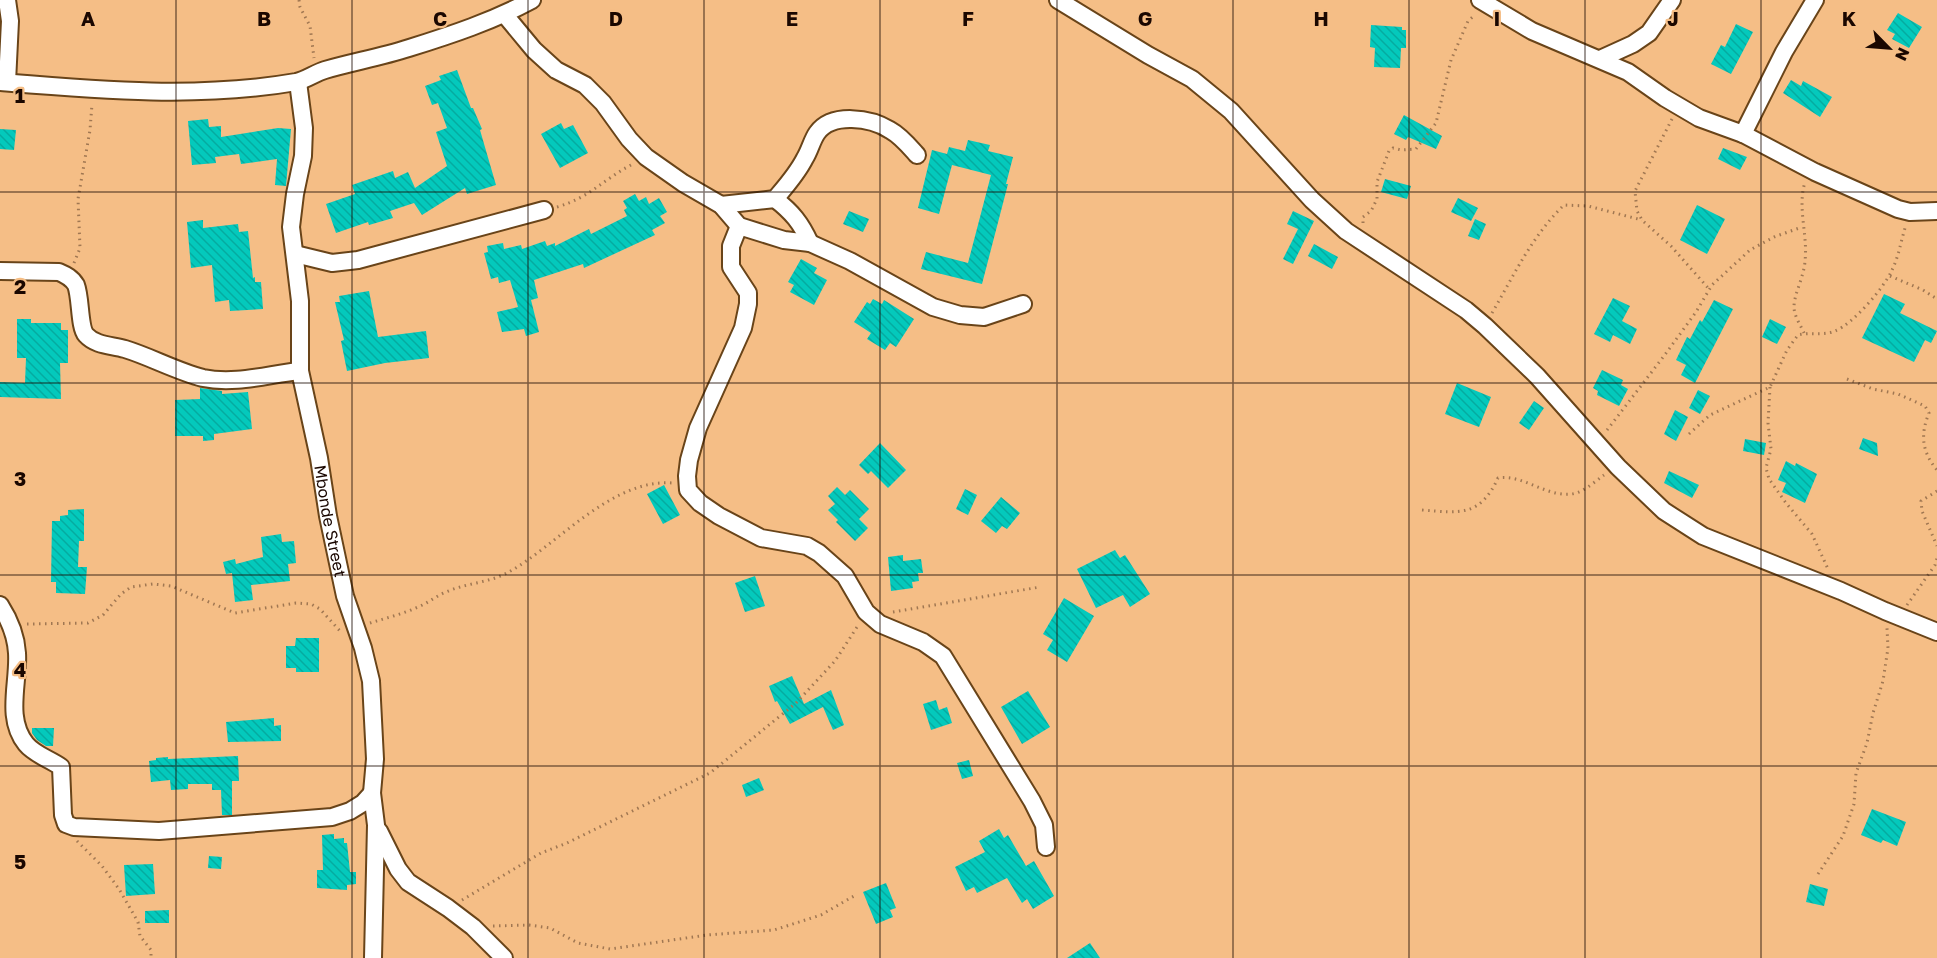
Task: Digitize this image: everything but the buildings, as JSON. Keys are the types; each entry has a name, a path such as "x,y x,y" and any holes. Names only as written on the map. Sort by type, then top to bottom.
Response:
{"street":[{"path":"8,0 10,21 3,82 94,90 153,92 298,82 397,52 505,15 532,0"},
{"path":"1058,0 1148,56 1192,79 1231,111 1312,200 1346,231 1440,292 1485,326 1537,376 1597,444 1664,511 1703,536 1937,632"},
{"path":"1600,59 1633,44 1649,33 1672,0"},
{"path":"1743,134 1784,52 1815,0"},
{"path":"1484,3 1532,31 1628,72 1678,107 1699,118 1743,134 1808,168 1898,209 1910,212 1937,211"},
{"path":"505,15 534,50 556,70 585,85 603,103 629,139 646,157 683,183 721,205 739,226 784,240 810,243 850,261 933,307 960,315 984,316 1023,304"},
{"name":"Mbonde Street","path":"298,82 304,128 303,156 291,227 300,301 300,371 320,459 328,516 345,596 363,648 371,681 375,759 372,793 376,825 373,958"},
{"path":"721,205 775,199 795,177 817,133 828,123 844,119 875,123 901,137 917,155"},
{"path":"775,199 790,210 800,222 810,243"},
{"path":"295,254 332,263 358,260 544,210"},
{"path":"739,226 731,246 731,267 748,293 748,304 743,328 698,428 689,460 688,490 700,503 719,516 761,538 807,546 819,553 845,576 871,616 880,624 923,642 943,656 1032,801 1044,825 1046,848"},
{"path":"0,271 59,272 72,279 76,285 84,331 94,341 122,348 205,378 237,380 300,371"},
{"path":"0,605 11,625 17,653 15,723 30,749 61,767 63,815 66,824 74,827 110,830 159,831 303,820 332,817 350,811 372,793"},
{"path":"376,825 385,846 408,882 473,927 504,958"}],"path":[{"path":"299,0 300,7 310,26 315,75"},
{"path":"1366,245 1362,220 1371,211 1377,199 1377,182 1389,151 1393,148 1416,149 1436,123 1451,60 1462,34 1484,3"},
{"path":"59,272 72,266 80,248 78,199 90,130 94,90"},
{"path":"1678,107 1635,191 1637,211 1642,220 1671,246 1709,290"},
{"path":"544,210 573,203 625,168 646,157"},
{"path":"1804,333 1794,310 1805,263 1806,245 1802,227 1804,212 1801,204 1808,168"},
{"path":"1485,326 1532,244 1547,222 1564,205 1587,206 1642,220"},
{"path":"1841,591 1825,564 1812,534 1769,479 1766,468 1771,449 1768,423 1770,387 1792,341 1798,335 1821,334 1841,328 1881,289 1890,276 1910,212"},
{"path":"1597,444 1658,365 1709,290 1750,250 1774,237 1802,227"},
{"path":"1890,276 1923,290 1937,299"},
{"path":"1847,380 1873,389 1899,394 1925,406 1929,413 1925,424 1924,449 1929,461 1937,470"},
{"path":"1689,434 1710,415 1770,387"},
{"path":"1422,510 1464,512 1487,496 1498,478 1514,477 1524,482 1571,494 1604,476 1623,471"},
{"path":"355,628 419,607 445,592 493,579 509,572 585,516 637,488 653,483 669,483 677,484 688,490"},
{"path":"1937,491 1921,501 1922,511 1937,546"},
{"path":"1818,874 1843,836 1854,804 1856,773 1867,743 1883,681 1891,613 1914,597 1935,565 1937,558"},
{"path":"11,625 88,623 103,615 121,594 131,587 153,584 171,585 235,612 296,603 310,604 320,609 336,628 363,648"},
{"path":"448,908 541,853 567,843 710,773 796,703 836,661 871,616 1040,587"},
{"path":"66,824 83,849 102,866 119,889 138,921 140,936 151,950 151,958"},
{"path":"473,927 529,925 550,928 578,943 610,949 707,935 774,930 820,915 854,896"}]}
